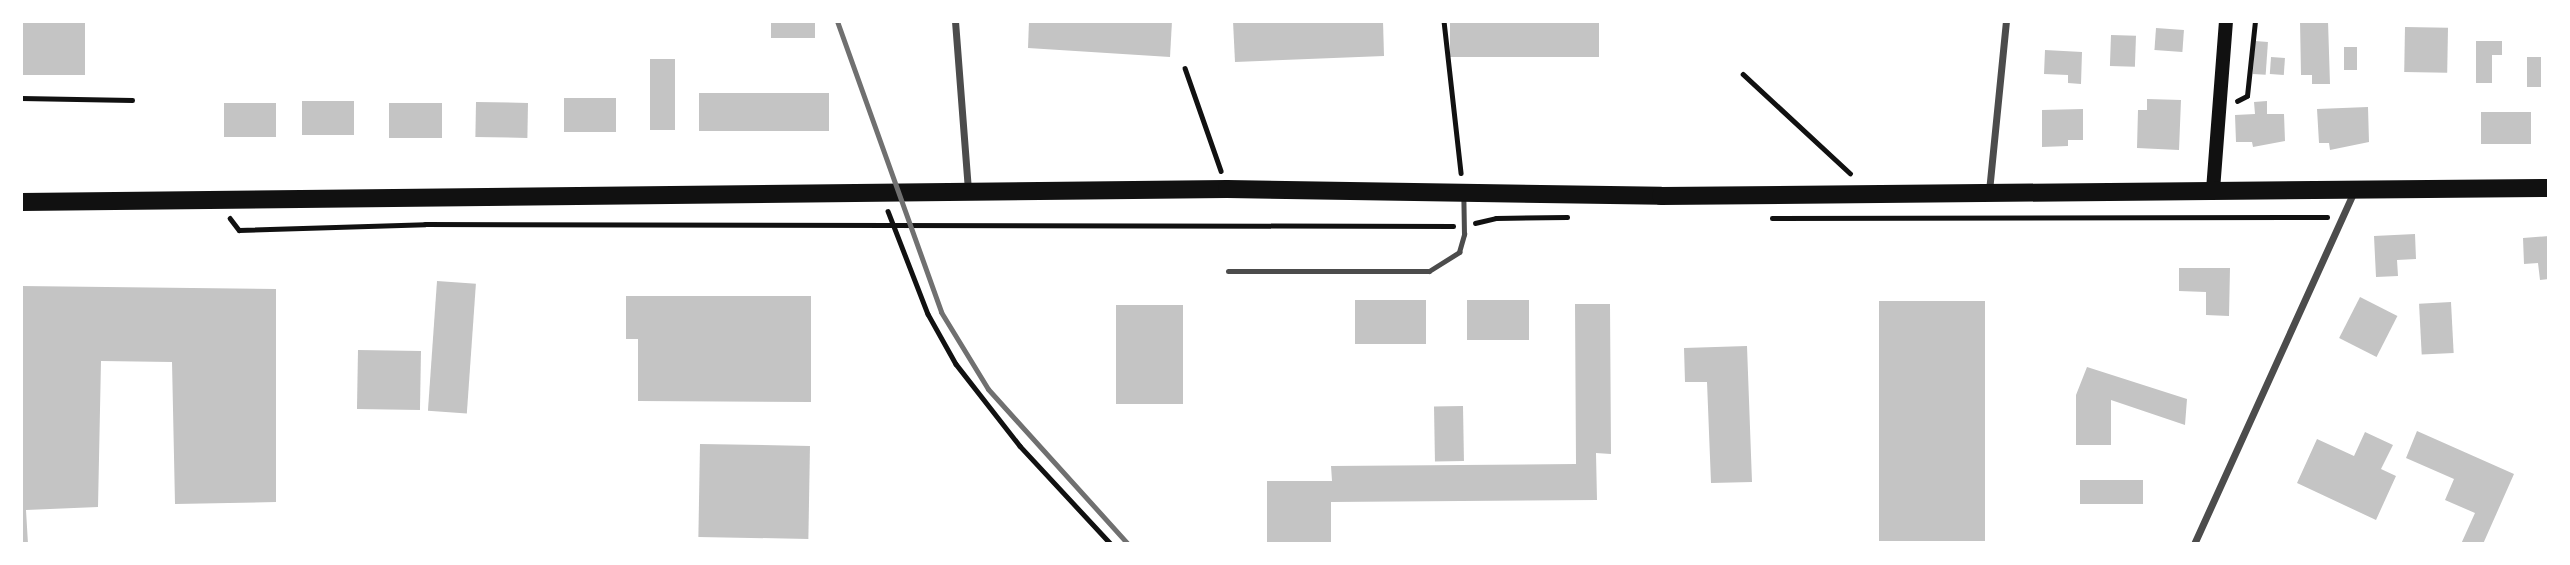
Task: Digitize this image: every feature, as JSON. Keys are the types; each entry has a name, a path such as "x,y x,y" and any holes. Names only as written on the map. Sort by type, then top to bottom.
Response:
{"main road":[{"path":"2213,190 2226,21"},
{"path":"21,202 1227,189 1463,195 2549,188"}],"street":[{"path":"955,21 968,193"},
{"path":"1989,192 2006,21"},
{"path":"2194,544 2354,189"}],"lane":[{"path":"1228,271 1429,271 1459,252 1464,226 1463,195"}],"path":[{"path":"1444,21 1463,195"},
{"path":"2218,112 2247,96 2255,21"},
{"path":"1185,68 1227,189"},
{"path":"1744,74 1871,193"},
{"path":"21,98 132,100"},
{"path":"882,194 928,314 957,364 1020,446 1111,544"},
{"path":"217,200 239,230 425,224 1464,226 1496,218 1573,217"},
{"path":"1763,218 2343,217"}],"building":[{"path":"21,21 85,21 85,75 21,75"},
{"path":"771,21 815,21 815,38 771,38"},
{"path":"1029,21 1172,21 1170,57 1028,48"},
{"path":"1233,21 1383,21 1384,56 1235,62"},
{"path":"1450,21 1599,21 1599,57 1450,57"},
{"path":"2300,21 2328,21 2330,84 2312,84 2312,75 2301,75"},
{"path":"2405,27 2448,28 2447,73 2404,72"},
{"path":"2156,28 2184,30 2182,52 2154,50"},
{"path":"2111,35 2136,36 2135,67 2110,66"},
{"path":"2255,41 2268,42 2266,75 2253,74"},
{"path":"2476,41 2502,41 2502,55 2492,55 2492,83 2476,83"},
{"path":"2344,47 2357,47 2357,70 2344,70"},
{"path":"2045,50 2082,52 2081,84 2068,83 2068,75 2044,74"},
{"path":"2271,57 2285,58 2284,75 2270,74"},
{"path":"2527,57 2541,57 2541,87 2527,87"},
{"path":"650,59 675,59 675,130 650,130"},
{"path":"699,93 829,93 829,131 699,131"},
{"path":"564,98 616,98 616,132 564,132"},
{"path":"2147,99 2181,100 2179,150 2137,148 2138,110 2147,110"},
{"path":"302,101 354,101 354,135 302,135"},
{"path":"2267,101 2267,114 2284,114 2285,141 2253,147 2252,142 2236,142 2235,115 2255,114 2254,102"},
{"path":"476,102 528,103 527,138 475,137"},
{"path":"224,103 276,103 276,137 224,137"},
{"path":"389,103 442,103 442,138 389,138"},
{"path":"2368,107 2369,142 2330,150 2329,143 2319,143 2317,109"},
{"path":"2083,109 2083,140 2068,140 2068,146 2042,147 2042,110"},
{"path":"2481,112 2531,112 2531,144 2481,144"},
{"path":"2415,234 2416,259 2397,260 2398,276 2376,277 2374,236"},
{"path":"2549,236 2549,279 2540,280 2538,263 2524,264 2523,238"},
{"path":"2179,268 2230,268 2229,316 2206,315 2206,292 2179,291"},
{"path":"437,281 476,284 467,413 428,411"},
{"path":"21,286 276,289 276,502 175,504 172,362 101,361 98,507 26,510 28,544 21,544"},
{"path":"626,296 811,296 811,402 638,401 638,339 626,339"},
{"path":"2360,297 2397,316 2377,357 2339,338"},
{"path":"1355,300 1426,300 1426,344 1355,344"},
{"path":"1467,300 1529,300 1529,340 1467,340"},
{"path":"1879,301 1985,301 1985,541 1879,541"},
{"path":"2451,302 2454,353 2422,355 2419,304"},
{"path":"1575,304 1610,304 1611,454 1596,453 1597,500 1331,502 1331,544 1267,544 1267,481 1332,481 1331,466 1576,464"},
{"path":"1116,305 1183,305 1183,404 1116,404"},
{"path":"1747,346 1752,482 1711,483 1707,382 1685,382 1684,348"},
{"path":"358,350 421,351 420,410 357,409"},
{"path":"2087,367 2187,399 2185,425 2111,400 2111,445 2076,445 2076,395"},
{"path":"1463,406 1464,461 1435,461 1434,407"},
{"path":"2417,431 2514,474 2483,544 2461,544 2475,513 2445,500 2454,479 2406,458"},
{"path":"2365,432 2393,445 2381,469 2396,476 2376,520 2297,483 2317,439 2354,456"},
{"path":"700,444 810,446 808,539 698,537"},
{"path":"2080,480 2143,480 2143,504 2080,504"}],"railway":[{"path":"837,21 941,312 988,389 1128,544"}]}
